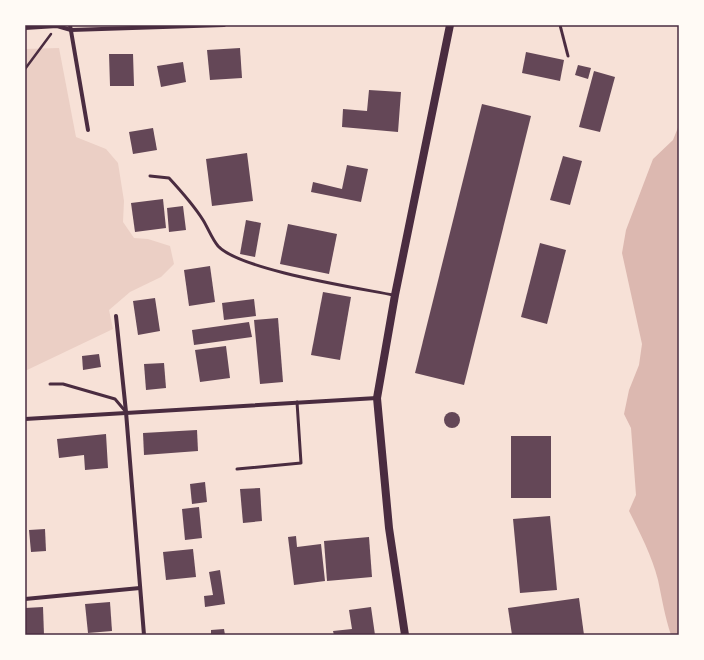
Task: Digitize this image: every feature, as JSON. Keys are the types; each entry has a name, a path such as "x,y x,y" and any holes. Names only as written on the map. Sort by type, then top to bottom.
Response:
{"main road":[{"path":"405,635 389,528 376,398 395,295 450,25"}],"street":[{"path":"70,25 88,130"},
{"path":"25,28 57,26 71,30 224,25"},
{"path":"116,316 126,412 144,635"},
{"path":"25,419 376,398"},
{"path":"25,599 140,588"}],"lane":[{"path":"560,25 568,56"},
{"path":"150,176 168,178 187,197 218,247 244,261 326,282 395,295"},
{"path":"50,384 63,384 115,399 126,412"},
{"path":"237,469 301,463 297,402"}],"path":[{"path":"25,69 57,26"}],"shaded area":[{"path":"59,48 76,137 106,149 118,163 124,201 123,222 134,238 148,239 170,246 174,264 161,277 130,292 109,310 113,329 25,371 25,49"},
{"path":"679,125 679,635 671,635 665,615 658,580 652,562 629,511 636,495 631,428 624,414 629,390 639,365 642,344 622,253 626,230 653,159 673,140"}],"building":[{"path":"240,48 242,78 210,80 207,50"},
{"path":"526,52 564,60 560,81 522,73"},
{"path":"109,54 133,54 134,86 110,86"},
{"path":"183,62 186,82 161,87 157,66"},
{"path":"578,65 591,68 588,79 575,75"},
{"path":"594,71 615,77 600,132 579,127"},
{"path":"369,90 401,92 398,132 342,127 343,109 367,111"},
{"path":"482,104 531,116 464,385 415,373"},
{"path":"153,128 157,150 133,154 129,132"},
{"path":"247,153 253,201 212,206 206,159"},
{"path":"563,156 582,161 570,205 550,200"},
{"path":"347,165 368,169 361,202 311,192 313,182 342,189"},
{"path":"163,199 166,228 135,232 131,203"},
{"path":"183,206 186,230 169,232 167,208"},
{"path":"246,220 261,223 255,257 240,254"},
{"path":"288,224 337,234 329,274 280,264"},
{"path":"540,243 566,250 547,324 521,317"},
{"path":"210,266 215,302 189,306 184,270"},
{"path":"323,292 351,297 340,360 311,355"},
{"path":"155,298 160,331 138,335 133,301"},
{"path":"254,299 256,316 224,320 222,303"},
{"path":"278,318 283,382 260,384 254,320"},
{"path":"249,322 252,337 194,345 192,330"},
{"path":"226,346 230,378 200,382 195,350"},
{"path":"99,354 101,367 83,370 82,356"},
{"path":"164,363 166,388 146,390 144,364"},
{"path":"452,412 459,417 460,420 455,427 452,428 445,423 444,420 449,413"},
{"path":"197,430 198,451 144,455 143,433"},
{"path":"106,434 108,468 85,470 84,455 59,458 57,439"},
{"path":"511,436 551,436 551,498 511,498"},
{"path":"205,482 207,502 192,504 190,484"},
{"path":"260,488 262,521 243,523 240,489"},
{"path":"199,507 202,538 185,540 182,509"},
{"path":"550,516 557,590 520,593 513,519"},
{"path":"45,529 46,551 31,552 29,530"},
{"path":"296,536 297,547 321,544 325,581 294,585 288,537"},
{"path":"369,537 372,577 327,581 324,541"},
{"path":"193,549 196,577 166,580 163,552"},
{"path":"220,570 225,604 205,607 204,596 213,595 209,572"},
{"path":"579,598 584,635 512,635 508,608"},
{"path":"110,602 112,631 88,633 85,604"},
{"path":"43,607 44,635 25,635 25,608"},
{"path":"371,607 375,635 334,635 333,631 352,629 349,610"},
{"path":"224,629 225,635 211,635 211,630"}]}
